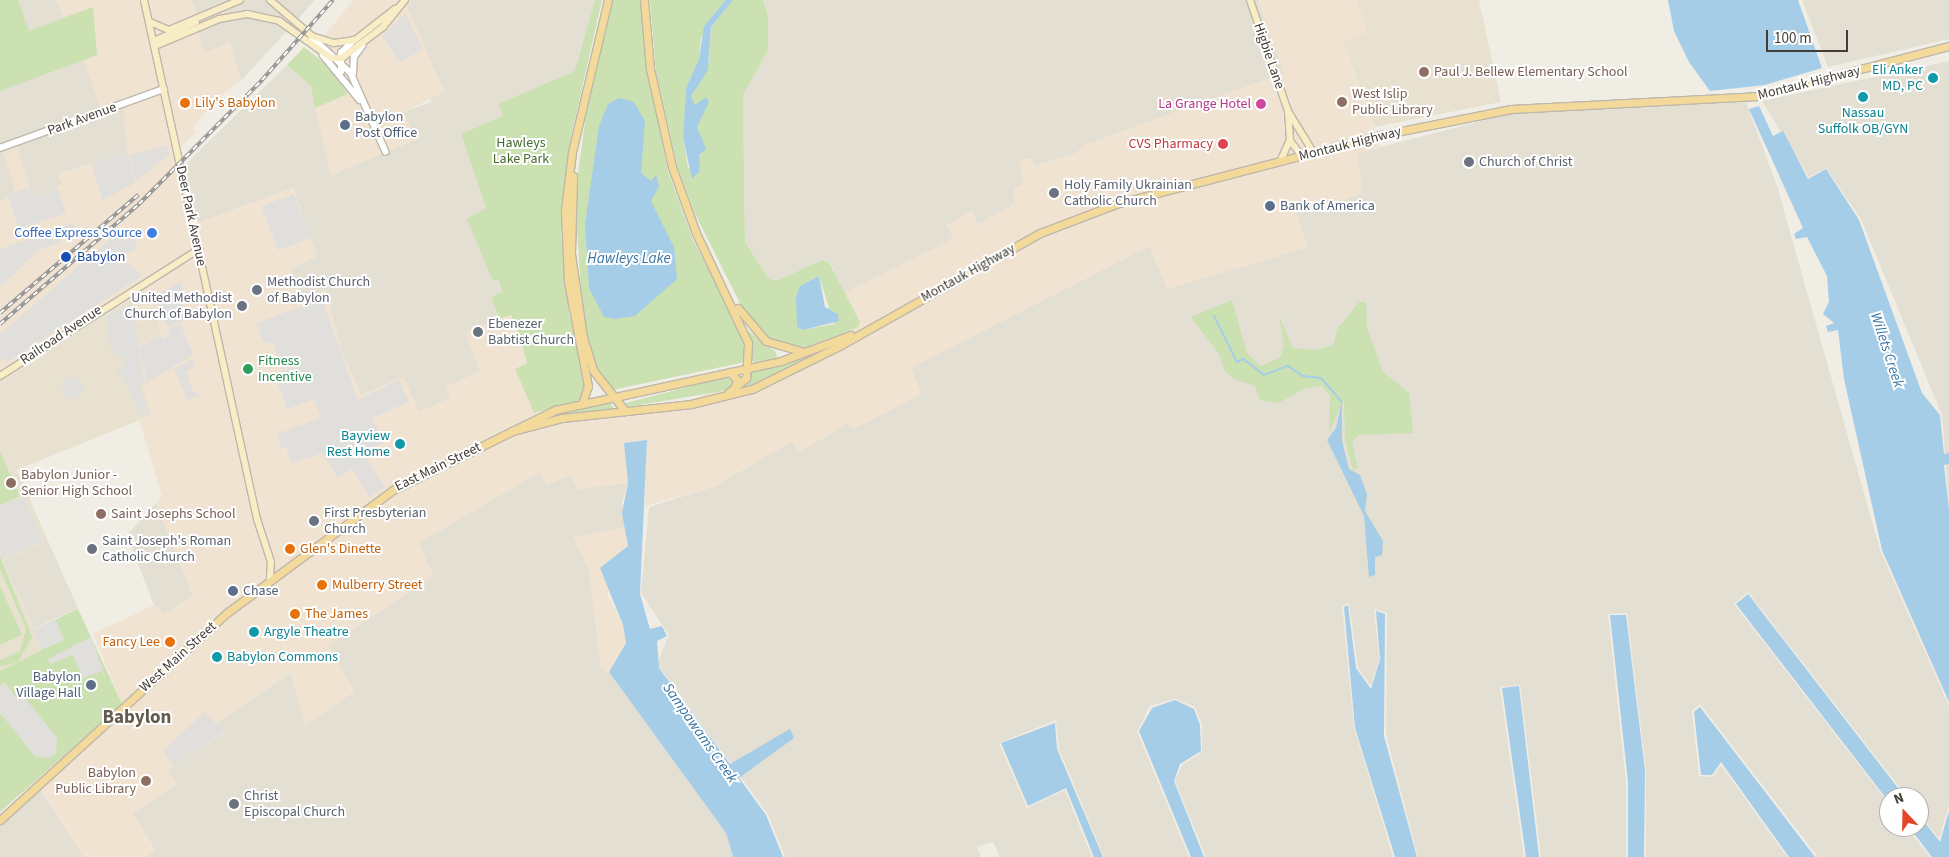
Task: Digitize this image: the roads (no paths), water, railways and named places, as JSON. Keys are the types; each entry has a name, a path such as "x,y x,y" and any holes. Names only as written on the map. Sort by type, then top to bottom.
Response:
{"main road":[{"name":"Deer Park Avenue","path":"144,0 155,43 257,519 271,562 270,578"},
{"path":"150,22 169,30 240,0"},
{"path":"270,0 312,36 334,43 355,40 405,0"},
{"path":"155,43 237,14 270,18 316,48 339,59 362,46 405,0"},
{"path":"583,402 588,386 570,299 565,238 566,190 578,126 608,0"},
{"path":"644,0 650,69 665,143 684,205 746,337 748,368 744,381 734,390 714,400"},
{"name":"Higbie Lane","path":"1250,0 1288,111 1290,140 1280,162"},
{"path":"155,43 207,14"},
{"name":"Montauk Highway","path":"573,416 714,400 777,378 1077,216 1314,152 1511,109 1758,96 1949,46"},
{"name":"Higbie Lane","path":"1288,111 1305,135 1314,152"},
{"path":"578,126 570,215 574,286 589,361 611,396 625,411"},
{"path":"1302,156 1290,140 1305,135"},
{"name":"Railroad Avenue","path":"0,376 199,248"},
{"path":"709,261 758,334 784,349 811,352"},
{"name":"Montauk Highway","path":"611,396 730,372 811,352 867,328"},
{"path":"730,372 737,380 734,390"},
{"name":"East Main Street","path":"270,578 392,490 543,414 611,396"},
{"name":"East Main Street","path":"512,431 573,416"},
{"name":"West Main Street","path":"0,820 270,578"}],"street":[{"path":"312,36 339,59 353,76 386,152"},
{"path":"341,72 339,59 355,40"},
{"path":"353,76 353,61 362,46"},
{"path":"316,48 341,72 368,112"},
{"name":"Park Avenue","path":"0,148 164,89"}],"water":[{"path":"726,0 733,0 711,27 708,70 691,96 695,105 706,97 709,102 697,127 706,149 700,154 699,172 692,179 683,138 686,88 699,59 704,26"},
{"path":"1668,0 1798,0 1822,68 1765,85 1710,91 1689,62 1674,31"},
{"name":"Hawleys Lake","path":"620,98 634,102 645,121 641,173 651,181 656,175 659,186 651,201 674,247 677,279 635,316 615,319 604,317 589,288 585,225 599,126 608,104"},
{"name":"Willets Creek","path":"1759,106 1773,136 1783,131 1808,179 1826,169 1859,220 1922,393 1940,415 1944,454 1949,453 1949,464 1944,465 1949,510 1949,702 1882,550 1844,379 1838,330 1828,332 1826,326 1834,323 1823,314 1829,302 1827,276 1807,237 1796,239 1794,234 1803,228 1749,109"},
{"path":"819,276 825,307 838,314 839,321 803,330 797,327 796,297 800,286"},
{"path":"1342,400 1342,441 1349,469 1360,475 1367,494 1365,511 1383,541 1382,555 1375,557 1375,575 1369,577 1364,516 1327,440 1336,428"},
{"name":"Sampawams Creek","path":"647,440 640,594 650,629 662,626 667,636 657,641 659,668 730,764 790,729 794,738 739,778 766,815 783,857 733,857 726,833 609,672 626,643 623,625 600,568 628,546 622,513 628,483 624,443"},
{"path":"1748,594 1897,787 1879,787 1879,789 1736,604"},
{"path":"1348,605 1356,668 1371,689 1380,659 1376,611 1385,614 1384,736 1417,857 1395,857 1355,728 1344,607"},
{"path":"1610,615 1626,615 1645,771 1644,857 1628,857 1628,782"},
{"path":"1519,686 1539,857 1526,857 1502,688"},
{"path":"1175,700 1194,709 1200,725 1201,751 1180,764 1174,781 1204,857 1191,857 1139,731 1152,708"},
{"path":"1700,707 1815,857 1789,857 1721,762 1712,775 1701,775 1694,712"},
{"path":"1055,723 1057,749 1103,857 1094,857 1066,788 1028,806 1001,743"},
{"path":"1949,811 1949,857 1932,857 1917,837 1929,837 1929,828 1940,842"}],"waterway":[{"path":"1214,316 1237,362 1243,359 1264,375 1288,366 1303,376 1321,378 1342,402"}],"railway":[{"path":"0,324 139,204 262,80 333,0"},
{"path":"0,313 138,195"}],"place":[{"name":"Paul J. Bellew Elementary School","path":"1424,72"},
{"name":"Eli Anker MD, PC","path":"1933,78"},
{"name":"Nassau Suffolk OB/GYN","path":"1863,97"},
{"name":"West Islip Public Library","path":"1342,102"},
{"name":"Lily's Babylon","path":"185,103"},
{"name":"La Grange Hotel","path":"1261,104"},
{"name":"Babylon Post Office","path":"345,125"},
{"name":"CVS Pharmacy","path":"1223,144"},
{"name":"Church of Christ","path":"1469,162"},
{"name":"Holy Family Ukrainian Catholic Church","path":"1054,193"},
{"name":"Bank of America","path":"1270,206"},
{"name":"Coffee Express Source","path":"152,233"},
{"name":"Babylon","path":"66,257"},
{"name":"Methodist Church of Babylon","path":"257,290"},
{"name":"United Methodist Church of Babylon","path":"242,306"},
{"name":"Ebenezer Babtist Church","path":"478,332"},
{"name":"Fitness Incentive","path":"248,369"},
{"name":"Bayview Rest Home","path":"400,444"},
{"name":"Babylon Junior - Senior High School","path":"11,483"},
{"name":"Saint Josephs School","path":"101,514"},
{"name":"First Presbyterian Church","path":"314,521"},
{"name":"Saint Joseph's Roman Catholic Church","path":"92,549"},
{"name":"Glen's Dinette","path":"290,549"},
{"name":"Mulberry Street","path":"322,585"},
{"name":"Chase","path":"233,591"},
{"name":"The James","path":"295,614"},
{"name":"Argyle Theatre","path":"254,632"},
{"name":"Fancy Lee","path":"170,642"},
{"name":"Babylon Commons","path":"217,657"},
{"name":"Babylon Village Hall","path":"91,685"},
{"name":"Babylon Public Library","path":"146,781"},
{"name":"Christ Episcopal Church","path":"234,804"}],"district":[{"name":"Babylon","path":"137,718"}],"park label":[{"name":"Hawleys Lake Park","path":"521,152"}]}
